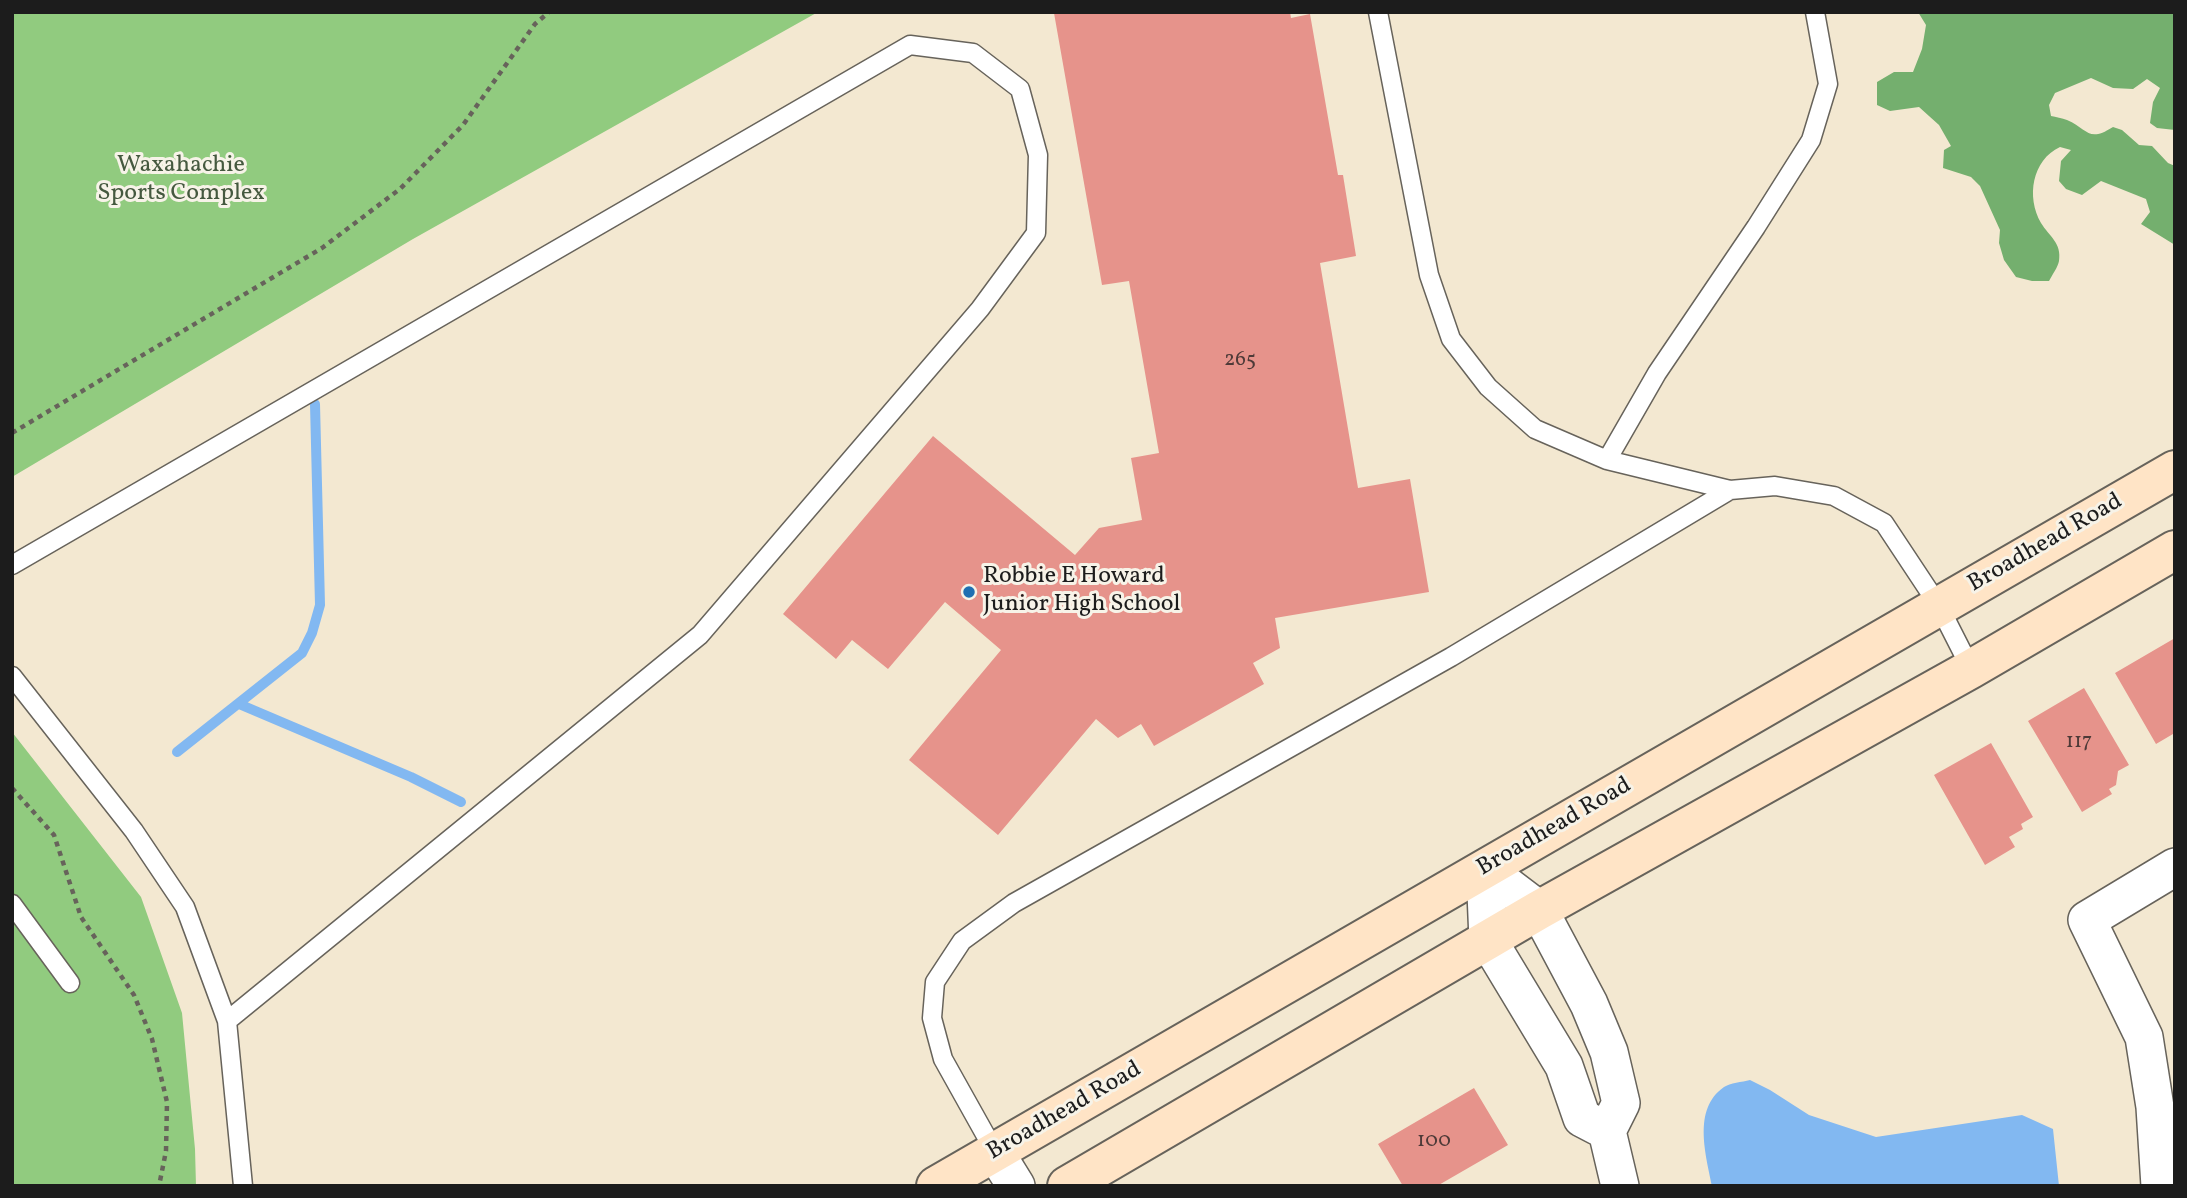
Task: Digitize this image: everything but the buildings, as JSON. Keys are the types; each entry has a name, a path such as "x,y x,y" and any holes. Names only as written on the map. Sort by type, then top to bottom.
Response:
{"street":[{"name":"Broadhead Road","path":"936,1186 2175,470"},
{"path":"1067,1186 1488,940 1971,669 2175,550"},
{"path":"2160,1186 2155,1107 2144,1037 2087,920 2175,867"},
{"path":"1485,869 1539,911 1589,1004 1609,1052 1621,1103 1607,1130 1620,1186"},
{"path":"1485,869 1488,940 1563,1066 1582,1118 1607,1130"},
{"path":"995,1152 1016,1186"}],"lane":[{"path":"1378,12 1429,275 1451,339 1488,387 1535,429 1607,460 1730,490 1775,486 1835,496 1884,523 1939,606 1971,669"},
{"path":"1607,460 1657,373 1811,140 1828,84 1815,12"},
{"path":"12,565 911,45 973,53 1020,89 1038,155 1036,233 980,309 700,635 227,1021"},
{"path":"995,1152 943,1059 932,1018 935,982 962,942 1014,902 1451,657 1730,490"},
{"path":"12,676 134,831 185,907 227,1021 243,1186"},
{"path":"12,904 70,983"}],"path":[{"path":"12,433 322,248 400,189 463,125 535,24 549,12"},
{"path":"12,788 54,835 81,917 134,995 152,1039 166,1102 166,1151 159,1186"}],"green space":[{"name":"Waxahachie Sports Complex","path":"12,12 818,12 413,239 12,477"},
{"path":"1918,12 2175,12 2175,130 2157,128 2150,123 2153,102 2160,88 2147,79 2133,89 2113,88 2091,78 2055,93 2049,105 2051,116 2067,120 2088,133 2098,134 2113,127 2122,130 2139,145 2152,146 2168,163 2175,166 2175,245 2141,224 2150,212 2146,199 2101,181 2082,195 2066,189 2059,181 2061,161 2071,150 2060,147 2043,161 2034,180 2033,191 2036,213 2059,249 2058,263 2049,281 2016,277 2004,260 1999,243 2000,230 1980,186 1971,177 1943,168 1944,150 1951,146 1939,125 1919,107 1890,111 1877,105 1877,82 1894,72 1913,72 1922,49 1926,25"},
{"path":"12,732 141,897 182,1013 196,1186 12,1186"}],"water":[{"path":"1750,1080 1809,1115 1876,1137 2022,1115 2053,1129 2059,1186 1712,1186 1704,1133 1708,1107 1714,1096 1724,1087"}],"waterway":[{"path":"177,752 302,653 312,633 320,605 315,404"},
{"path":"239,704 411,777 461,802"}],"place":[{"name":"Robbie E Howard Junior High School","path":"969,592"}]}
